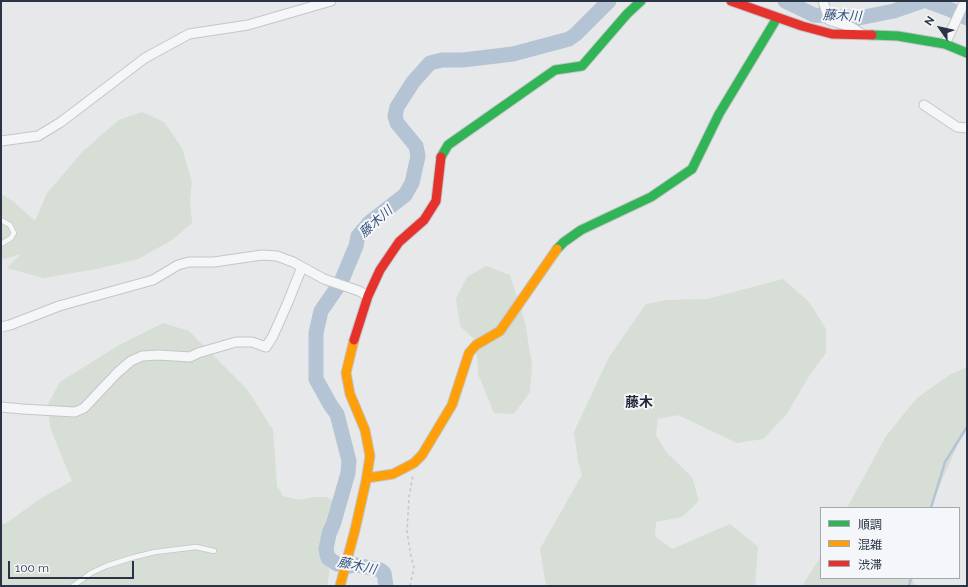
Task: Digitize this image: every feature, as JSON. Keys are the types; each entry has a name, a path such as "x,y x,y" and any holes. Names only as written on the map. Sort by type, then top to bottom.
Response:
{"street":[{"path":"1,141 38,136 62,122 141,61 189,34 248,25 331,1"},
{"path":"340,586 367,478 370,456 368,442 350,394 346,373 351,350 368,296 380,270 399,242 424,220 436,201 441,156 448,144 555,70 582,66 627,14 641,1"},
{"path":"732,1 777,18 832,34 898,36 945,44 967,53"},
{"path":"823,1 830,20 851,27 863,35"},
{"path":"945,44 965,6"},
{"path":"367,478 393,474 411,466 422,455 448,415 469,353 476,345 500,331 554,252 564,242 581,230 651,197 692,169 719,114 777,18"},
{"path":"924,105 957,127 967,128"},
{"path":"1,327 10,326 59,306 153,280 178,265 189,262 214,262 262,255 277,256 293,262 324,279 359,291 368,296"},
{"path":"1,407 75,412 84,408 118,372 130,362 142,356 158,355 190,357 198,353 236,342 252,342 266,347 276,329 302,267"}],"lane":[{"path":"1,220 10,225 14,234 11,238 1,244"},
{"path":"73,586 91,573 101,568 155,552 196,547 214,551"}],"path":[{"path":"410,586 414,567 407,531 409,497 414,475 411,466"}],"shaded area":[{"path":"142,112 164,122 182,148 192,182 190,201 192,223 172,240 138,259 97,269 43,278 7,268 21,254 1,260 1,194 14,202 35,221 47,193 83,151 119,120"},
{"path":"486,266 510,275 525,322 532,365 530,392 514,414 494,413 478,374 476,341 460,326 456,299 467,277"},
{"path":"783,279 809,302 826,329 826,353 811,373 786,415 763,439 737,443 678,415 658,419 656,435 667,453 692,477 699,501 682,517 656,522 655,536 672,549 730,524 758,547 755,586 546,586 540,549 582,475 578,462 574,432 609,357 646,304 667,300 707,299"},
{"path":"163,323 189,331 247,389 273,430 277,486 283,496 299,500 313,497 326,497 336,502 334,543 327,586 1,586 1,523 5,524 40,499 72,481 51,430 47,406 60,382 119,345"},
{"path":"967,367 967,427 961,437 930,507 848,507 886,436 917,398 951,374"},
{"path":"820,558 820,579 912,579 915,586 802,586"}],"waterway":[{"name":"藤木川","path":"386,586 384,573 380,570 357,565 349,566 337,564 328,558 326,549 329,534 334,522 348,473 349,461 337,414 316,379 316,333 321,311 341,282 356,246 358,236 369,223 405,195 412,183 418,156 416,146 397,123 395,116 397,107 413,82 430,63 442,60 463,60 513,54 569,39 609,1"},
{"name":"藤木川","path":"785,1 814,15 859,18 894,11 923,1"},
{"name":"藤木川","path":"927,1 967,18"},
{"path":"931,507 945,462 967,427"},
{"path":"909,586 911,579"}],"traffic: fast":[{"path":"441,157 448,145 555,70 582,66 627,14 641,1"},
{"path":"557,249 581,230 651,197 692,169 719,114 777,18"},
{"path":"872,35 898,36 945,44 967,53"}],"traffic: slow":[{"path":"367,478 393,474 414,463 422,455 452,405 469,353 476,345 500,331 557,249"},
{"path":"340,586 355,530 370,456 365,430 350,394 346,373 354,340"}],"traffic: jam":[{"path":"731,1 802,26 832,34 872,35"},
{"path":"354,340 368,296 380,270 399,242 424,220 436,201 441,157"}],"district":[{"name":"藤木","path":"639,403"}]}
